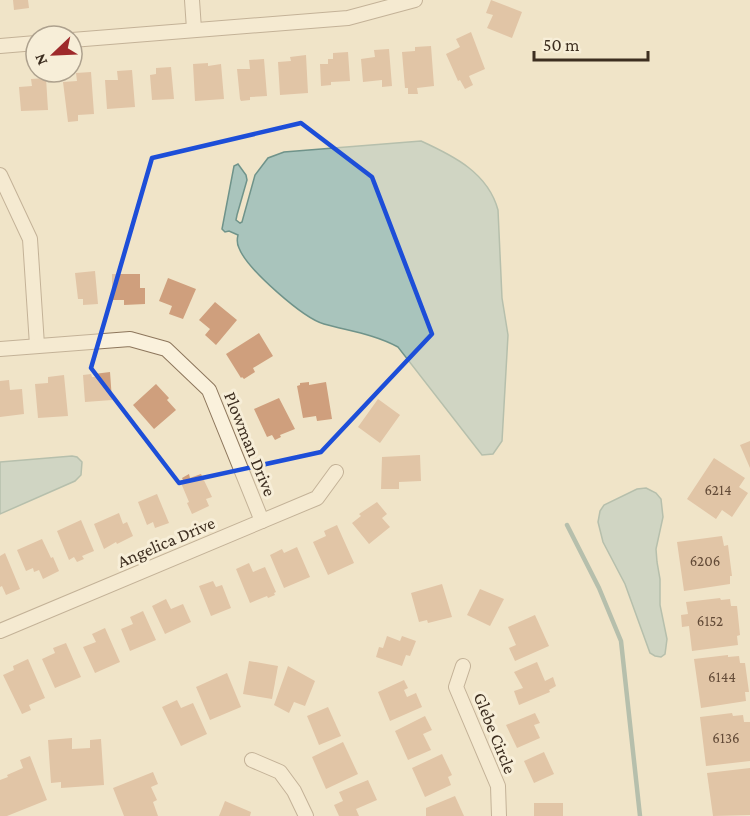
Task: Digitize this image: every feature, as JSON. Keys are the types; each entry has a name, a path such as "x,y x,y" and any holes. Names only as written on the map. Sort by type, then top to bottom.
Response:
{"street":[{"path":"192,0 194,30"},
{"path":"84,39 348,18 415,0"},
{"path":"0,46 24,44"},
{"path":"0,175 30,239 37,345"},
{"name":"Plowman Drive","path":"0,349 130,339 166,350 209,390 262,521"},
{"name":"Angelica Drive","path":"0,631 317,498 336,472"},
{"name":"Glebe Circle","path":"463,666 456,687 498,786 499,816"},
{"path":"252,760 280,772 294,790 306,816"}],"highlighted area":[{"path":"301,123 372,177 432,334 321,452 179,483 91,368 152,158"}],"water":[{"path":"421,141 468,167 486,186 498,210 502,298 508,335 502,441 493,454 482,455 398,347 371,336 324,324 303,313 253,268 239,248 238,235 222,229 234,166 238,164 247,180 236,220 240,223 255,175 268,158 284,152"},
{"path":"72,456 82,462 81,475 75,481 0,514 0,462"},
{"path":"646,488 656,493 661,499 663,517 656,549 660,579 660,605 667,639 665,654 661,657 650,653 625,584 603,542 598,522 604,505 637,489"}],"building":[{"path":"13,0 28,0 29,8 14,10"},
{"path":"491,0 522,12 512,38 487,28 493,15 486,13"},
{"path":"471,32 485,69 469,76 473,85 465,89 460,80 458,81 446,54 460,47 456,39"},
{"path":"431,46 434,86 417,88 418,94 408,94 408,88 405,88 402,52 415,51 415,47"},
{"path":"389,49 392,86 382,87 382,80 363,82 361,59 375,57 374,50"},
{"path":"348,52 350,81 331,82 331,85 321,86 320,64 328,64 328,59 333,59 333,53"},
{"path":"306,55 308,93 280,95 278,62 291,61 290,57"},
{"path":"264,59 267,96 250,97 250,100 241,101 237,69 250,69 249,60"},
{"path":"208,63 208,66 221,64 224,99 195,101 193,64"},
{"path":"171,67 174,99 152,100 150,75 156,74 156,68"},
{"path":"132,70 135,107 107,109 105,80 118,80 117,71"},
{"path":"84,72 91,72 94,114 78,115 78,121 68,122 63,84 84,84"},
{"path":"32,84 46,84 48,110 21,111 19,87 32,86"},
{"path":"95,271 98,304 83,305 83,299 78,299 75,273"},
{"path":"112,274 140,274 140,288 145,288 145,304 124,305 124,300 110,300"},
{"path":"168,278 196,289 183,319 169,314 172,306 159,301"},
{"path":"215,302 237,320 216,345 205,335 210,329 199,320"},
{"path":"259,333 273,356 253,368 255,372 244,379 241,378 226,354"},
{"path":"110,372 112,400 85,402 83,375 91,374 95,377 94,374"},
{"path":"64,375 68,416 38,418 35,384 48,383 48,377"},
{"path":"9,380 10,390 22,389 24,414 0,417 0,381"},
{"path":"309,382 309,385 326,382 332,419 317,421 316,416 303,418 297,386 300,383"},
{"path":"156,384 176,410 154,429 133,405"},
{"path":"279,398 295,429 280,435 281,437 275,440 272,435 267,437 254,409"},
{"path":"378,399 400,415 380,443 358,427"},
{"path":"750,441 750,468 740,445"},
{"path":"420,455 421,481 399,482 399,489 381,489 382,457"},
{"path":"714,458 745,478 739,487 748,493 732,517 722,510 716,519 687,499"},
{"path":"189,474 190,478 201,474 212,497 206,499 209,506 192,514 181,483 184,482 182,478"},
{"path":"157,494 169,523 155,528 153,522 147,525 138,502"},
{"path":"377,502 387,514 382,518 390,527 369,544 352,523 361,516 359,514"},
{"path":"119,513 123,524 127,522 133,536 104,549 94,524"},
{"path":"81,520 94,551 82,556 84,559 77,562 74,557 69,560 57,531"},
{"path":"337,525 354,563 328,575 313,542 326,536 324,531"},
{"path":"722,536 724,546 728,545 732,576 730,576 730,584 684,591 677,542"},
{"path":"42,539 59,571 43,579 39,570 34,572 33,568 26,571 17,550"},
{"path":"297,547 310,577 284,588 270,555 282,549 284,553"},
{"path":"5,553 20,589 6,595 2,586 0,587 0,556"},
{"path":"249,563 253,572 265,567 276,592 275,595 250,603 236,569"},
{"path":"213,581 216,587 222,585 231,608 211,616 199,586"},
{"path":"442,584 452,617 428,623 427,620 419,622 411,593"},
{"path":"480,589 504,599 490,626 467,615"},
{"path":"720,598 721,600 730,599 731,606 737,606 740,635 737,636 738,645 692,651 689,626 682,627 681,615 688,614 686,602"},
{"path":"166,599 171,609 183,604 191,622 165,634 152,606"},
{"path":"143,611 156,640 130,651 121,629 133,624 130,617"},
{"path":"535,615 549,646 515,661 509,648 516,645 508,627"},
{"path":"105,628 120,662 95,673 83,647 96,642 92,634"},
{"path":"387,636 400,641 402,636 416,641 410,656 406,655 402,666 376,657 379,647 383,648"},
{"path":"66,643 81,677 55,688 42,659 55,653 53,648"},
{"path":"728,655 728,657 739,656 740,663 745,663 749,692 745,692 746,701 701,708 694,659"},
{"path":"28,659 45,698 29,705 31,710 22,714 3,675 14,670 13,666"},
{"path":"249,661 278,666 272,699 243,694"},
{"path":"537,662 545,681 553,677 556,686 549,690 550,692 519,705 514,691 523,688 514,672"},
{"path":"288,666 315,681 305,706 294,702 289,713 274,705"},
{"path":"227,673 241,707 210,720 196,687"},
{"path":"404,680 408,688 404,690 407,697 416,693 422,707 390,721 378,692"},
{"path":"177,700 181,708 193,703 207,734 181,746 162,707"},
{"path":"328,707 341,736 319,745 307,716"},
{"path":"535,713 540,723 534,725 540,738 517,748 506,725"},
{"path":"732,713 733,716 743,715 744,722 750,722 750,761 706,766 700,717"},
{"path":"425,716 432,730 423,734 431,750 408,760 395,731"},
{"path":"72,738 72,749 90,748 90,740 101,739 104,785 61,788 61,782 51,783 48,740"},
{"path":"343,742 358,774 326,789 312,757"},
{"path":"544,752 554,774 534,783 524,761"},
{"path":"442,754 452,775 448,777 451,785 425,797 412,768"},
{"path":"30,756 47,800 7,816 0,816 0,780 23,768 20,760"},
{"path":"750,768 750,815 713,816 707,773"},
{"path":"153,772 158,784 151,787 157,800 153,802 158,816 124,816 113,788"},
{"path":"368,780 377,800 356,809 359,816 339,816 334,805 343,801 339,792"},
{"path":"455,796 464,816 426,816 426,808"},
{"path":"225,801 251,812 250,816 219,816"},
{"path":"534,803 563,803 563,816 534,816"}],"waterway":[{"path":"567,525 599,588 621,641 640,816"}]}
